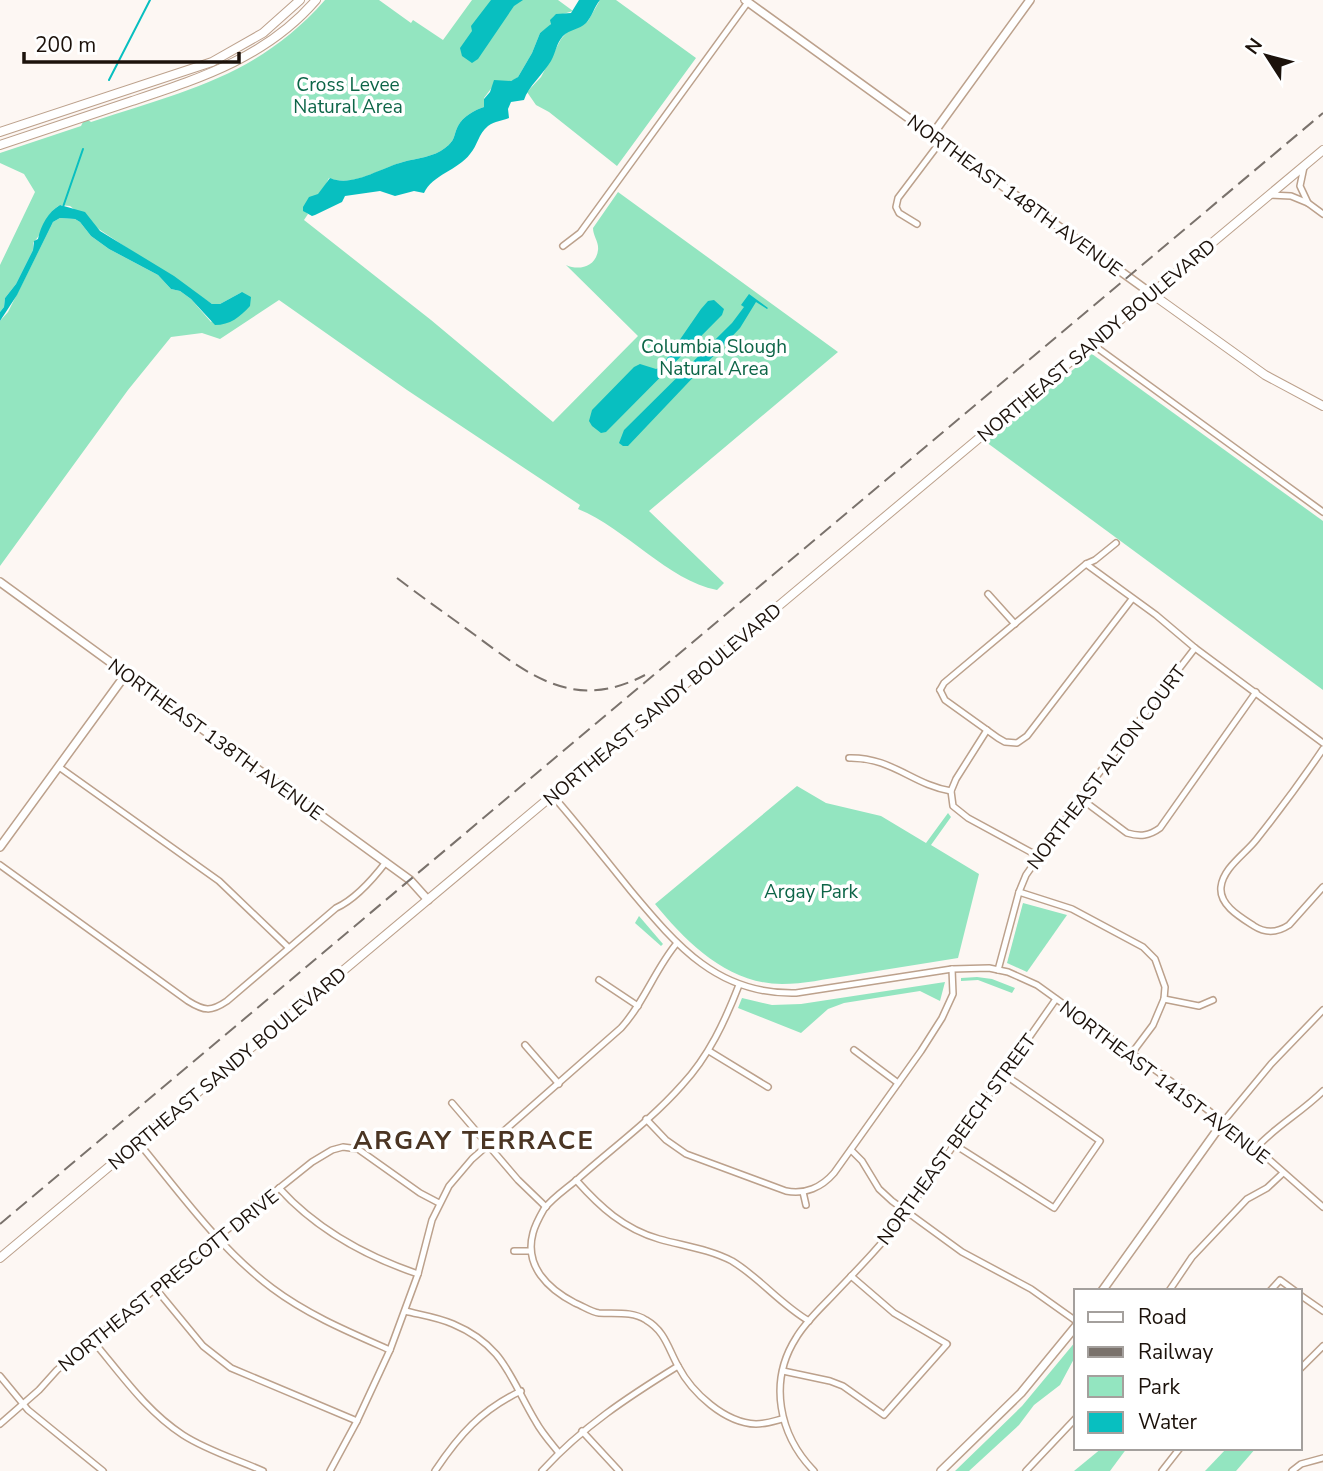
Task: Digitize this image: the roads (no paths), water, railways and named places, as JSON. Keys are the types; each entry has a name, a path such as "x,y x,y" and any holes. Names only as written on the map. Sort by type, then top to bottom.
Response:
{"main road":[{"path":"0,132 212,62 263,33 300,0"},
{"path":"0,145 224,69 275,39 316,0"},
{"name":"NORTHEAST SANDY BOULEVARD","path":"0,1258 1323,150"},
{"name":"NORTHEAST 148TH AVENUE","path":"1152,294 1258,370 1323,406"}],"street":[{"path":"932,135 1030,0"},
{"path":"563,246 580,233 747,1"},
{"name":"NORTHEAST 148TH AVENUE","path":"747,1 1152,294"},
{"path":"917,224 899,213 895,207 898,198 941,141"},
{"path":"1304,166 1300,187 1308,203"},
{"path":"1270,195 1291,196 1308,203 1323,214"},
{"path":"1092,344 1323,512"},
{"path":"940,690 944,683 1086,564 1096,560 1116,543"},
{"path":"1086,564 1323,743"},
{"name":"NORTHEAST 138TH AVENUE","path":"0,582 386,862 410,880 428,900"},
{"path":"988,594 1015,624"},
{"path":"940,690 945,699 987,730 1005,742 1017,743 1027,736 1132,599"},
{"name":"NORTHEAST ALTON COURT","path":"998,970 1026,875 1080,798 1195,648"},
{"path":"0,848 126,674"},
{"path":"930,690 940,690"},
{"path":"1080,798 1127,833 1152,834 1160,828 1256,692"},
{"path":"987,730 951,790 953,806 959,813 1038,856"},
{"path":"1323,749 1223,880 1220,890 1224,901 1262,930 1282,929 1289,925 1323,887"},
{"path":"849,758 865,757 881,761 922,781 951,790"},
{"path":"59,767 219,881 289,948"},
{"path":"554,796 677,943 705,967 739,985 763,992 796,993 952,969 998,970"},
{"path":"1143,835 1145,843"},
{"path":"0,866 188,1001 205,1010 212,1010 227,1001 366,885 386,862"},
{"path":"1019,892 1060,903 1143,947 1155,960 1165,987 1164,999 1153,1025 1132,1053"},
{"path":"330,1471 358,1421 390,1350 418,1274 439,1203 458,1173 608,1041 638,1006 658,968 677,943"},
{"path":"646,1119 666,1140 686,1154 786,1191 803,1192 829,1179 931,1035 950,1003 954,984 952,969"},
{"name":"NORTHEAST 141ST AVENUE","path":"998,970 1023,978 1132,1053 1256,1148 1323,1207"},
{"path":"600,980 638,1006"},
{"path":"739,985 709,1051 682,1086 546,1207 533,1232 530,1251 533,1263 542,1278 559,1294 598,1313 629,1314 644,1318 656,1327 667,1339 678,1366 700,1394 729,1416 756,1424 782,1419 796,1450 814,1471"},
{"name":"NORTHEAST BEECH STREET","path":"782,1419 780,1394 790,1348 809,1321 907,1212 1056,999"},
{"path":"1164,999 1199,1006 1213,1000"},
{"path":"1103,1289 1223,1122 1270,1064 1323,1010"},
{"path":"525,1045 559,1084"},
{"path":"854,1050 898,1083"},
{"path":"709,1051 768,1087"},
{"path":"955,1145 1054,1208 1100,1141 1005,1075"},
{"path":"1256,1148 1273,1131 1309,1106 1323,1091"},
{"path":"452,1103 518,1180 546,1207"},
{"path":"138,1142 217,1238 248,1268 297,1305 335,1327 390,1350"},
{"name":"NORTHEAST PRESCOTT DRIVE","path":"0,1424 57,1370 324,1154 343,1147 358,1149 420,1193 439,1203"},
{"path":"851,1150 862,1161 884,1195 962,1252 1031,1289 1074,1322"},
{"path":"1170,1289 1192,1257 1247,1199 1267,1188 1283,1173"},
{"path":"576,1180 597,1204 616,1219 656,1238 731,1261 751,1274 786,1307 809,1321"},
{"path":"279,1188 302,1211 350,1245 372,1257 418,1274"},
{"path":"803,1192 806,1205"},
{"path":"514,1251 530,1251"},
{"path":"783,1371 843,1386 884,1415 947,1344 894,1313 851,1276"},
{"path":"1272,1289 1280,1280 1292,1289"},
{"path":"156,1289 203,1346 231,1368 358,1421"},
{"path":"1302,1296 1323,1311"},
{"path":"405,1311 450,1323 473,1335 502,1362 521,1391 536,1422 559,1453"},
{"path":"941,1471 1014,1400 1074,1326"},
{"path":"93,1341 147,1405 170,1426 199,1444 263,1471"},
{"path":"1302,1367 1323,1346"},
{"path":"542,1471 582,1431 621,1402 678,1366"},
{"path":"0,1376 37,1419 103,1471"},
{"path":"435,1471 481,1415 498,1402 521,1391"},
{"path":"1026,1471 1074,1420"},
{"path":"582,1431 619,1471"},
{"path":"1162,1471 1178,1450"},
{"path":"1292,1471 1301,1464 1323,1458"}],"water":[{"path":"491,0 523,0 514,6 478,59 472,63 462,56 460,48 472,31 471,26"},
{"path":"579,0 600,0 586,23 561,39 551,61 524,100 511,102 508,109 509,118 488,126 465,160 433,182 424,193 414,191 395,196 380,191 345,196 342,202 315,215 303,211 309,197 318,194 330,178 357,179 431,155 449,145 463,119 484,107 484,99 494,80 511,81 518,77 540,33 551,24 550,20 556,14 571,13"},
{"path":"60,205 85,212 100,231 174,276 212,304 220,304 242,292 251,297 250,306 234,320 215,325 191,299 180,291 171,289 158,275 109,249 91,236 75,219 60,218 53,222 17,295 0,321 5,298 16,284 33,250 34,241 38,239 49,215"},
{"path":"749,294 768,308 756,302 740,328 628,446 619,443 624,430 732,323 744,307 741,305"},
{"path":"714,300 724,309 722,315 606,432 601,433 592,426 589,421 592,410 634,367 640,364 656,369 661,367 701,309 708,301"}],"waterway":[{"path":"109,80 150,0"},
{"path":"63,207 83,149"}],"railway":[{"path":"0,1224 1323,113"},
{"path":"397,578 515,664 554,684 597,690 620,686 645,675"}],"district":[{"name":"ARGAY TERRACE","path":"474,1140"}],"park label":[{"name":"Cross Levee Natural Area","path":"348,95"},
{"name":"Columbia Slough Natural Area","path":"714,357"},
{"name":"Argay Park","path":"811,891"}]}
